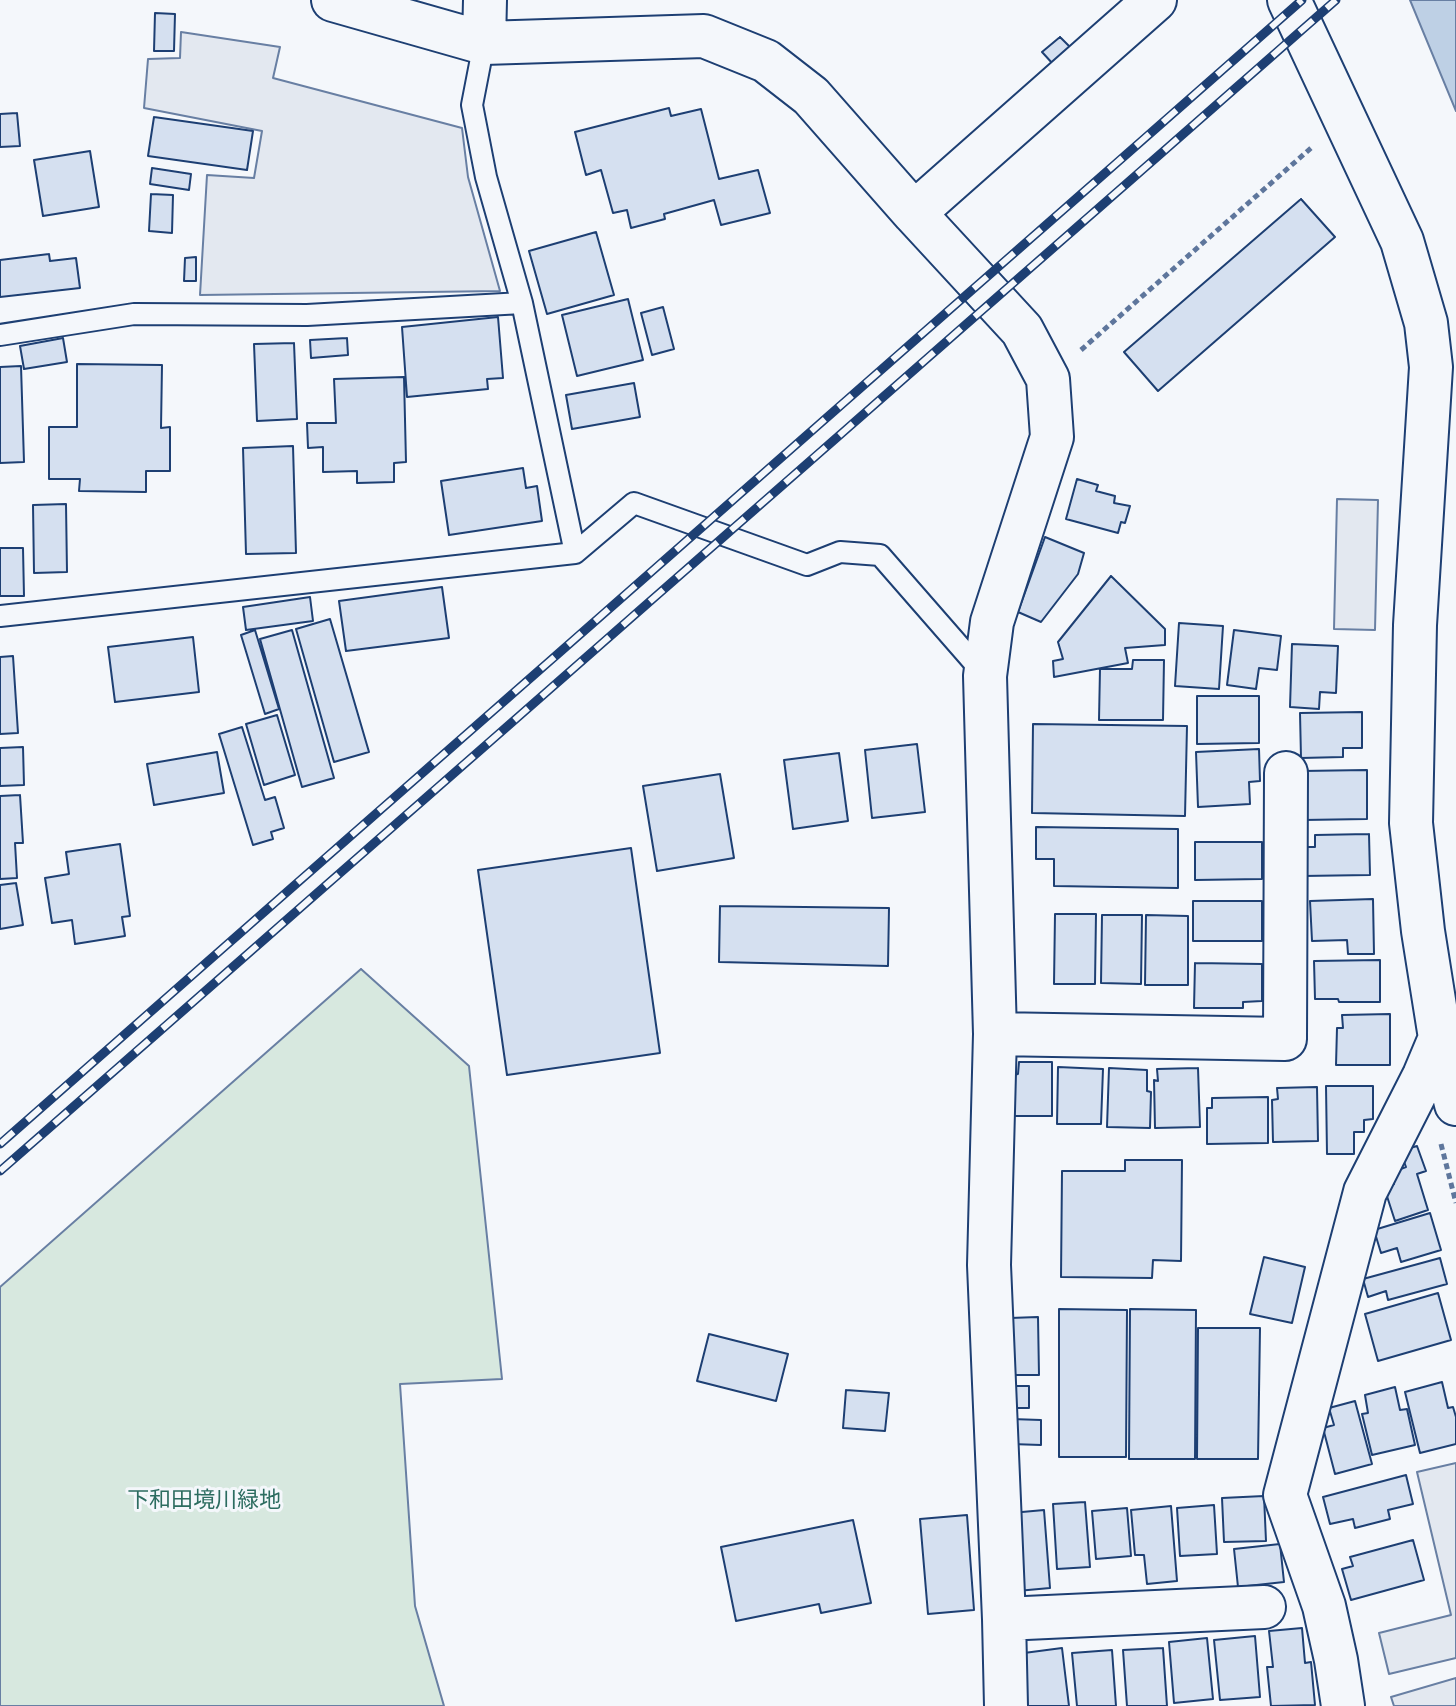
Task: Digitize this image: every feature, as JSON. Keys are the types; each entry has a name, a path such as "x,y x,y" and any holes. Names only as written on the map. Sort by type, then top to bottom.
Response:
{"street":[{"path":"333,0 484,43 704,36 766,61 811,96 1022,330 1048,379 1052,437 992,622 985,676 995,1034 989,1265 1006,1706"},
{"path":"484,43 485,0"},
{"path":"914,213 1155,0"},
{"path":"1289,0 1402,241 1426,323 1431,367 1415,625 1411,823 1423,931 1440,1038 1456,1104"},
{"path":"995,1034 1285,1039 1286,773"},
{"path":"1343,1706 1324,1606 1285,1495 1365,1192 1440,1038"},
{"path":"1004,1619 1264,1607"}],"lane":[{"path":"484,43 472,105 486,177 522,303 575,553"},
{"path":"0,335 134,314 307,315 522,303"},
{"path":"0,616 575,553 634,503 807,565 840,552 880,555 985,676"}],"path":[{"path":"1048,379 1344,118"}],"green space":[{"name":"下和田境川緑地","path":"361,969 469,1066 502,1379 400,1384 415,1606 444,1706 0,1706 0,1287"}],"shaded area":[{"path":"181,32 280,47 273,78 462,128 468,177 500,291 200,295 207,175 254,178 262,131 144,108 148,59 180,58"},
{"path":"1337,499 1378,500 1375,630 1334,629"},
{"path":"1456,1463 1456,1658 1389,1674 1379,1633 1451,1615 1417,1472"},
{"path":"1456,1678 1456,1706 1394,1706 1391,1697"}],"water":[{"path":"1410,0 1456,0 1456,111"}],"building":[{"path":"155,13 175,14 174,51 154,51"},
{"path":"1060,37 1071,48 1053,64 1042,52"},
{"path":"669,108 671,116 701,109 719,179 758,170 770,213 721,225 714,200 664,214 665,219 631,228 627,210 613,213 601,170 586,175 575,132"},
{"path":"17,113 20,146 0,147 0,114"},
{"path":"154,117 253,131 247,170 148,156"},
{"path":"90,151 99,207 43,216 34,160"},
{"path":"152,168 191,174 189,190 150,184"},
{"path":"151,194 173,195 172,233 149,231"},
{"path":"1301,199 1335,237 1158,391 1124,352"},
{"path":"596,232 614,295 547,314 529,251"},
{"path":"49,254 50,261 76,258 80,288 0,297 0,260"},
{"path":"196,257 196,281 184,281 185,258"},
{"path":"628,299 643,360 577,376 562,315"},
{"path":"663,307 674,349 652,355 641,313"},
{"path":"498,317 503,378 487,379 488,389 407,397 402,327"},
{"path":"63,338 67,362 24,369 20,346"},
{"path":"347,338 348,355 311,358 310,340"},
{"path":"294,343 297,419 257,421 254,344"},
{"path":"77,364 162,365 161,428 170,427 170,471 146,471 146,492 79,491 80,479 49,479 49,427 77,427"},
{"path":"21,366 24,462 0,463 0,367"},
{"path":"404,377 406,462 394,463 394,482 357,483 357,471 323,472 323,447 308,448 307,423 336,423 334,379"},
{"path":"634,383 640,417 572,429 566,395"},
{"path":"293,446 296,553 246,554 243,448"},
{"path":"523,468 526,488 537,486 542,521 449,535 441,481"},
{"path":"1077,479 1098,485 1096,491 1115,496 1114,503 1130,506 1118,533 1066,519"},
{"path":"66,504 67,572 34,573 33,505"},
{"path":"1045,537 1084,553 1078,574 1041,622 1018,612"},
{"path":"0,548 23,548 24,596 0,596"},
{"path":"1111,576 1165,629 1165,645 1125,648 1128,663 1054,677 1053,661 1063,659 1058,642"},
{"path":"442,587 449,638 346,651 339,601"},
{"path":"310,597 313,621 246,630 243,607"},
{"path":"330,619 369,752 334,762 296,629"},
{"path":"1179,623 1223,626 1219,689 1175,686"},
{"path":"255,630 279,709 265,714 241,635"},
{"path":"292,630 334,778 302,787 260,639"},
{"path":"1234,630 1281,636 1277,670 1259,668 1256,689 1227,685"},
{"path":"193,637 199,692 115,702 108,647"},
{"path":"1292,644 1338,646 1336,693 1320,692 1319,709 1290,707"},
{"path":"13,656 18,733 0,734 0,657"},
{"path":"1133,660 1164,660 1163,720 1099,720 1100,669 1132,669"},
{"path":"1197,696 1259,696 1259,743 1197,744"},
{"path":"1362,712 1362,748 1343,748 1343,757 1301,758 1300,713"},
{"path":"277,715 295,775 264,785 246,724"},
{"path":"1033,724 1187,726 1185,816 1032,813"},
{"path":"242,727 265,800 275,797 284,828 271,832 273,839 253,845 219,734"},
{"path":"917,744 925,812 872,818 865,750"},
{"path":"23,747 24,785 0,786 0,748"},
{"path":"1259,749 1260,781 1249,782 1250,804 1198,807 1196,752"},
{"path":"217,752 224,793 154,805 147,764"},
{"path":"839,753 848,821 793,829 784,760"},
{"path":"1367,770 1367,819 1303,820 1302,771"},
{"path":"720,774 734,858 657,871 643,786"},
{"path":"20,795 23,843 15,843 17,878 0,879 0,796"},
{"path":"1036,827 1178,829 1178,888 1054,886 1054,859 1036,859"},
{"path":"1369,834 1370,875 1302,876 1302,847 1315,847 1315,835"},
{"path":"1195,842 1262,842 1262,879 1195,880"},
{"path":"120,844 130,916 122,917 125,936 75,944 72,920 52,923 45,878 69,874 66,852"},
{"path":"631,848 660,1053 507,1075 478,870"},
{"path":"16,883 23,925 0,929 0,885"},
{"path":"1373,899 1374,954 1348,954 1347,940 1312,941 1310,901"},
{"path":"1193,901 1262,901 1262,941 1193,941"},
{"path":"720,906 889,908 888,966 719,962"},
{"path":"1055,914 1096,914 1095,984 1054,984"},
{"path":"1102,915 1142,915 1141,984 1101,983"},
{"path":"1146,915 1188,916 1188,985 1145,985"},
{"path":"1380,960 1380,1002 1315,999 1314,961"},
{"path":"1195,963 1262,964 1262,1001 1243,1002 1243,1008 1194,1008"},
{"path":"1390,1014 1390,1065 1336,1065 1337,1028 1343,1028 1342,1015"},
{"path":"1019,1062 1052,1062 1052,1116 1012,1116 1013,1075 1018,1074"},
{"path":"1058,1067 1103,1069 1101,1124 1057,1124"},
{"path":"1109,1068 1147,1070 1147,1091 1151,1092 1150,1128 1107,1127"},
{"path":"1198,1068 1200,1127 1155,1128 1154,1080 1158,1081 1157,1069"},
{"path":"1326,1086 1373,1086 1373,1119 1364,1120 1364,1132 1354,1132 1354,1154 1327,1154"},
{"path":"1317,1087 1318,1141 1273,1142 1272,1100 1278,1099 1277,1088"},
{"path":"1268,1097 1268,1143 1207,1144 1207,1108 1212,1108 1212,1098"},
{"path":"1417,1146 1426,1171 1417,1174 1428,1210 1395,1221 1384,1187 1394,1184 1390,1173 1406,1167 1400,1151"},
{"path":"1125,1160 1182,1160 1181,1261 1153,1260 1152,1278 1061,1277 1062,1171 1125,1171"},
{"path":"1430,1213 1441,1250 1401,1262 1397,1248 1381,1253 1374,1230"},
{"path":"1264,1257 1305,1267 1292,1323 1250,1314"},
{"path":"1440,1258 1447,1284 1388,1300 1386,1291 1368,1297 1363,1279"},
{"path":"1438,1293 1451,1340 1378,1361 1365,1314"},
{"path":"1059,1309 1127,1310 1126,1457 1059,1457"},
{"path":"1130,1309 1196,1310 1195,1459 1129,1459"},
{"path":"1038,1317 1039,1375 1010,1375 1010,1318"},
{"path":"1198,1328 1260,1328 1258,1459 1197,1459"},
{"path":"709,1334 788,1354 776,1401 697,1381"},
{"path":"1442,1382 1448,1408 1453,1407 1456,1417 1456,1444 1420,1453 1405,1392"},
{"path":"1008,1386 1029,1386 1029,1408 1008,1408"},
{"path":"1395,1387 1400,1410 1407,1409 1415,1445 1372,1455 1362,1414 1368,1413 1365,1395"},
{"path":"846,1390 889,1393 885,1431 843,1428"},
{"path":"1355,1401 1372,1464 1335,1474 1323,1428 1334,1425 1329,1408"},
{"path":"1011,1419 1041,1420 1041,1445 1011,1444"},
{"path":"1406,1475 1413,1504 1388,1510 1390,1519 1355,1528 1353,1519 1330,1524 1323,1497"},
{"path":"1264,1496 1266,1541 1224,1542 1222,1498"},
{"path":"1085,1502 1090,1567 1057,1569 1053,1504"},
{"path":"1214,1505 1217,1554 1180,1556 1177,1508"},
{"path":"1171,1506 1177,1581 1147,1584 1144,1555 1135,1555 1131,1510"},
{"path":"1127,1508 1131,1556 1096,1559 1092,1511"},
{"path":"1044,1510 1050,1588 1017,1591 1011,1513"},
{"path":"967,1515 974,1610 928,1614 920,1519"},
{"path":"853,1520 871,1603 821,1613 819,1604 736,1621 721,1547"},
{"path":"1413,1540 1424,1580 1351,1600 1342,1569 1353,1566 1350,1557"},
{"path":"1280,1544 1284,1582 1238,1587 1234,1549"},
{"path":"1302,1628 1305,1663 1311,1662 1315,1705 1271,1706 1267,1667 1273,1667 1269,1631"},
{"path":"1255,1636 1260,1697 1220,1700 1214,1640"},
{"path":"1207,1638 1213,1699 1174,1703 1169,1642"},
{"path":"1062,1648 1069,1706 1022,1706 1019,1675 1027,1674 1024,1653"},
{"path":"1163,1648 1167,1706 1127,1706 1123,1650"},
{"path":"1112,1650 1116,1706 1077,1706 1072,1653"}],"railway":[{"path":"0,1144 1302,0"},
{"path":"0,1171 1336,0"}]}
